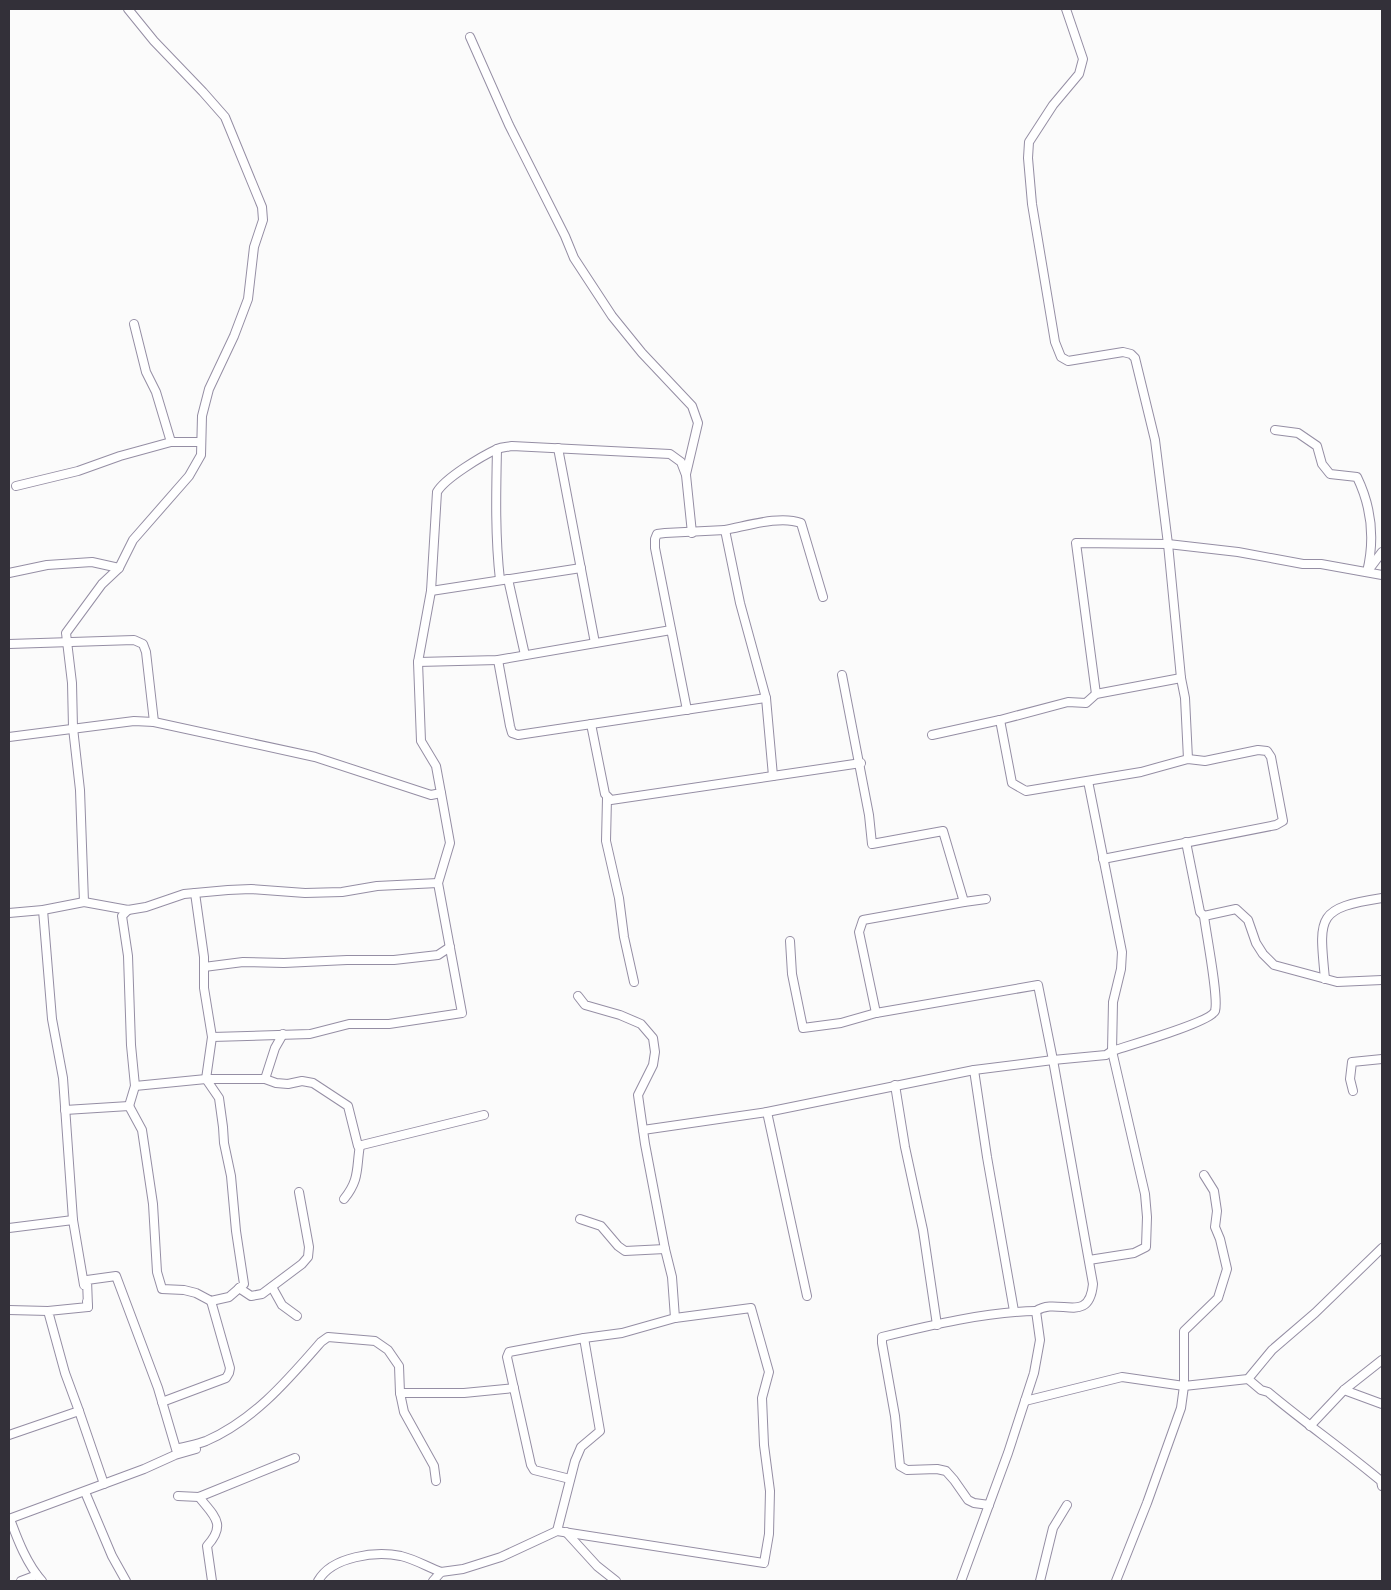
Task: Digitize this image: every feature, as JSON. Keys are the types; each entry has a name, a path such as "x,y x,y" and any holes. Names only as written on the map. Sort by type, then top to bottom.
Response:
{"street":[{"path":"84,902 80,790 73,728 72,683 66,633 102,584 118,568 133,540 189,476 200,455 202,416 209,389 234,336 248,298 254,247 263,220 262,207 225,117 154,41 128,9"},
{"path":"1066,9 1083,59 1078,74 1053,105 1029,142 1028,158 1032,204 1055,342 1061,357 1068,361 1123,352 1131,354 1135,358 1155,440 1168,544 1181,678 1185,698 1188,758"},
{"path":"470,36 509,125 565,236 574,258 618,323 642,353 692,406 698,422 686,475"},
{"path":"134,324 146,372 156,392 171,442"},
{"path":"1275,430 1298,433 1317,446 1322,464 1330,474 1357,477 1362,487 1371,523 1372,551 1367,572"},
{"path":"16,486 78,471 120,456 171,442 201,442"},
{"path":"212,1036 310,1034 349,1024 389,1024 462,1013 438,883 450,843 436,766 421,741 418,662 431,592 437,492 441,485 497,449 512,446 670,454 681,462 686,475 692,533"},
{"path":"558,448 595,643"},
{"path":"497,449 496,548 525,655"},
{"path":"686,710 655,539 657,534 725,530 776,520 792,519 801,523 823,597"},
{"path":"725,530 740,603 766,698 773,776"},
{"path":"1096,694 1076,543 1168,544 1238,552 1303,564 1321,564 1382,575"},
{"path":"1367,572 1382,552"},
{"path":"9,573 47,565 92,562 118,568"},
{"path":"431,592 581,568"},
{"path":"418,662 498,660 671,630"},
{"path":"9,644 134,640 143,644 146,652 154,722"},
{"path":"498,660 512,733 518,735 766,698"},
{"path":"842,675 860,763 872,844 943,831 964,902"},
{"path":"932,735 1068,702 1086,703 1096,694 1181,678"},
{"path":"1000,720 1012,784 1026,791 1141,772 1188,758 1205,761 1258,750 1267,751 1271,757 1283,821 1276,825 1103,858"},
{"path":"9,737 134,721 154,722 315,757 431,795 441,793"},
{"path":"592,724 607,798 606,841 619,898 624,937 634,982"},
{"path":"607,798 613,801 860,763"},
{"path":"1088,781 1122,952 1121,969 1113,1002 1112,1051 1145,1194 1147,1217 1146,1247 1134,1253 1089,1260"},
{"path":"643,1130 767,1112 974,1070 1106,1055 1112,1051 1196,1023 1211,1016 1215,1011 1215,994 1204,916 1200,912 1186,842"},
{"path":"9,912 43,910 84,902 128,910 146,907 184,894 251,889 305,893 342,892 377,886 438,883"},
{"path":"128,910 122,916 128,956 131,1045 135,1086 129,1106 142,1130 153,1204 157,1272 162,1289 184,1290 211,1300 228,1297 244,1284 236,1232 231,1176 224,1143 219,1098 206,1079 212,1036 204,988 204,957 195,893"},
{"path":"1325,979 1320,936 1324,920 1335,909 1354,902 1382,898"},
{"path":"876,1013 859,932 863,920 964,902 986,900"},
{"path":"1204,916 1236,909 1248,920 1256,943 1263,954 1274,965 1337,982 1382,980"},
{"path":"43,910 52,1019 63,1078 73,1220 88,1307"},
{"path":"790,941 792,974 803,1028 841,1023 876,1013 1038,985 1089,1260 1093,1284 1092,1294 1088,1302 1080,1307 1047,1306 1036,1311 1014,1311 937,1324 882,1337 895,1416 900,1466 907,1470 937,1469 946,1472 968,1500 974,1503 989,1505"},
{"path":"204,967 243,962 284,963 394,960 438,955 450,947"},
{"path":"578,996 585,1005 620,1015 641,1024 653,1038 655,1052 653,1065 638,1095 665,1249 672,1278 675,1318"},
{"path":"265,1079 275,1048 283,1034"},
{"path":"1353,1091 1350,1079 1352,1062 1382,1059"},
{"path":"974,1070 1014,1311"},
{"path":"135,1086 206,1079 265,1079 276,1084 288,1084 302,1080 313,1083 348,1106 358,1146 360,1145"},
{"path":"895,1085 905,1147 923,1230 937,1324"},
{"path":"65,1110 129,1106"},
{"path":"767,1112 807,1296"},
{"path":"360,1145 484,1115"},
{"path":"344,1199 353,1188 356,1179 360,1145"},
{"path":"1116,1581 1147,1503 1181,1408 1184,1386 1184,1331 1218,1298 1227,1269 1220,1239 1215,1227 1217,1211 1214,1191 1204,1175"},
{"path":"239,1288 251,1296 262,1294 302,1264 308,1257 309,1248 299,1192"},
{"path":"580,1218 601,1226 618,1246 625,1251 665,1249"},
{"path":"9,1228 73,1220"},
{"path":"1248,1380 1272,1350 1315,1313 1382,1248"},
{"path":"88,1307 87,1280 116,1276 162,1402 176,1449 205,1442 247,1418 282,1387 321,1342 328,1337 375,1341 388,1350 399,1366 400,1393 404,1412 434,1466 436,1481"},
{"path":"272,1287 282,1305 298,1316"},
{"path":"162,1402 226,1378 229,1373 230,1368 211,1300"},
{"path":"9,1310 48,1311 88,1307"},
{"path":"318,1581 331,1568 340,1563 349,1559 378,1553 402,1557 441,1572 463,1570 501,1557 557,1531 764,1563 769,1534 770,1491 764,1445 762,1398 769,1372 751,1308 675,1318 622,1334 584,1338 509,1352 507,1357 531,1464 534,1470 570,1479"},
{"path":"48,1311 65,1373 104,1484"},
{"path":"961,1581 1034,1373 1040,1340 1036,1311"},
{"path":"557,1531 575,1461 581,1447 600,1431 584,1338"},
{"path":"1310,1426 1344,1390 1382,1360"},
{"path":"1025,1401 1122,1377 1184,1386 1248,1380 1261,1390 1268,1392 1310,1426 1348,1453 1381,1481 1382,1486"},
{"path":"400,1393 464,1392 514,1388"},
{"path":"1344,1390 1382,1404"},
{"path":"9,1435 79,1411"},
{"path":"20,1581 40,1578 20,1546 9,1519 144,1469 175,1454 196,1449"},
{"path":"178,1496 199,1497 295,1458"},
{"path":"85,1492 112,1556 126,1581"},
{"path":"199,1497 215,1516 218,1528 216,1536 207,1546 212,1581"},
{"path":"1040,1581 1053,1528 1067,1505"},
{"path":"566,1532 597,1566 616,1581"},
{"path":"433,1581 441,1572"}]}
